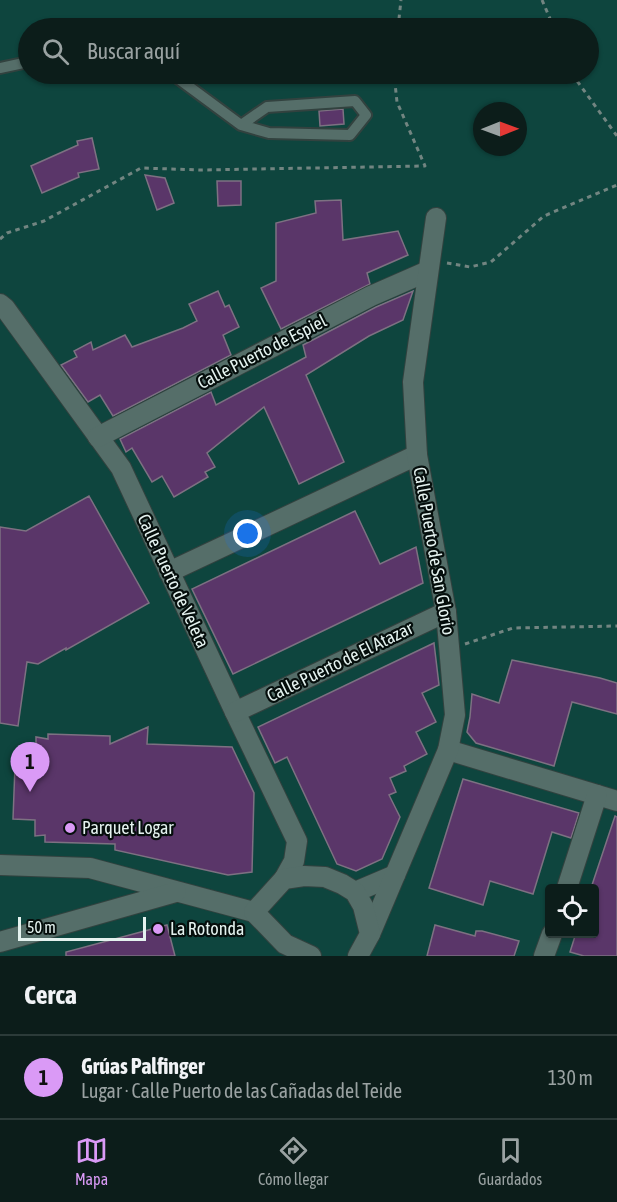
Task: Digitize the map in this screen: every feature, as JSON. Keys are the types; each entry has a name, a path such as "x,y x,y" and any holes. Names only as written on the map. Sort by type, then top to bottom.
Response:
{"street":[{"name":"Calle Puerto de San Glorio","path":"363,949 448,750 455,715 446,612 417,455 413,382 436,218"},
{"name":"Calle Puerto de Espiel","path":"98,437 429,266"},
{"name":"Calle Puerto de Veleta","path":"0,304 121,468 297,841 294,861 284,879 254,912"},
{"path":"169,572 417,455"},
{"name":"Calle Puerto de El Atazar","path":"235,712 446,612"},
{"path":"448,750 617,801"},
{"path":"568,884 597,795"},
{"path":"0,865 90,868 254,912 281,950 311,956"},
{"path":"355,892 395,875"},
{"path":"284,879 304,876 325,877 355,892 363,906 363,949"},
{"path":"0,942 178,891"},
{"path":"544,956 550,938"}],"lane":[{"path":"0,68 18,64"},
{"path":"186,84 241,125 269,133 350,135 366,115 355,100 267,107 241,125"}],"path":[{"path":"399,18 401,0"},
{"path":"542,0 550,18"},
{"path":"0,239 7,232 44,221 141,168 201,170 425,166 397,102 395,84"},
{"path":"579,84 617,136"},
{"path":"429,266 470,267 491,262 544,216 617,185"},
{"path":"450,649 513,628 617,626"}],"green space":[{"path":"0,0 617,0 617,956 0,956"}],"building":[{"path":"343,109 344,124 320,126 319,111"},
{"path":"92,138 99,169 78,173 79,177 42,193 31,166 78,145 77,141"},
{"path":"145,175 165,178 174,203 157,210"},
{"path":"217,181 241,181 241,205 218,206"},
{"path":"341,200 343,240 398,231 408,255 367,273 370,284 281,329 261,288 276,281 276,223 316,213 315,201"},
{"path":"218,291 225,307 229,305 239,327 223,335 231,355 113,416 100,395 88,402 61,365 77,357 74,351 91,342 93,350 125,335 132,347 183,328 197,321 189,304"},
{"path":"413,291 403,320 369,336 306,375 344,462 299,484 264,407 207,453 215,467 205,472 208,477 174,497 162,476 152,482 132,448 126,452 120,439 211,392 216,405 306,357 303,345 376,307"},
{"path":"89,496 149,603 38,664 27,662 18,726 0,723 0,527 26,531"},
{"path":"355,511 380,564 416,547 423,583 233,674 192,589"},
{"path":"434,643 439,685 422,693 436,722 416,732 427,754 404,766 406,771 390,778 396,792 389,795 400,817 382,859 356,871 337,864 287,757 275,763 258,727"},
{"path":"512,660 617,683 617,714 572,702 554,766 476,743 467,732 472,694 499,703"},
{"path":"148,727 147,744 232,747 254,793 252,872 228,875 115,850 115,844 45,842 45,835 35,836 35,820 13,819 15,766 33,767 34,757 36,757 36,737 48,739 48,734 110,736 110,744"},
{"path":"463,779 579,813 571,838 552,832 533,894 490,881 483,905 429,888"},
{"path":"615,816 617,817 617,956 584,956 570,952 574,938 599,938 599,884 592,884"},
{"path":"167,925 175,956 66,956 66,952"},
{"path":"435,925 475,936 476,931 482,931 519,941 514,956 427,956"}],"place":[{"name":"Grúas Palfinger","path":"30,792"},
{"name":"Parquet Logar","path":"70,828"},
{"name":"La Rotonda","path":"158,929"}]}
